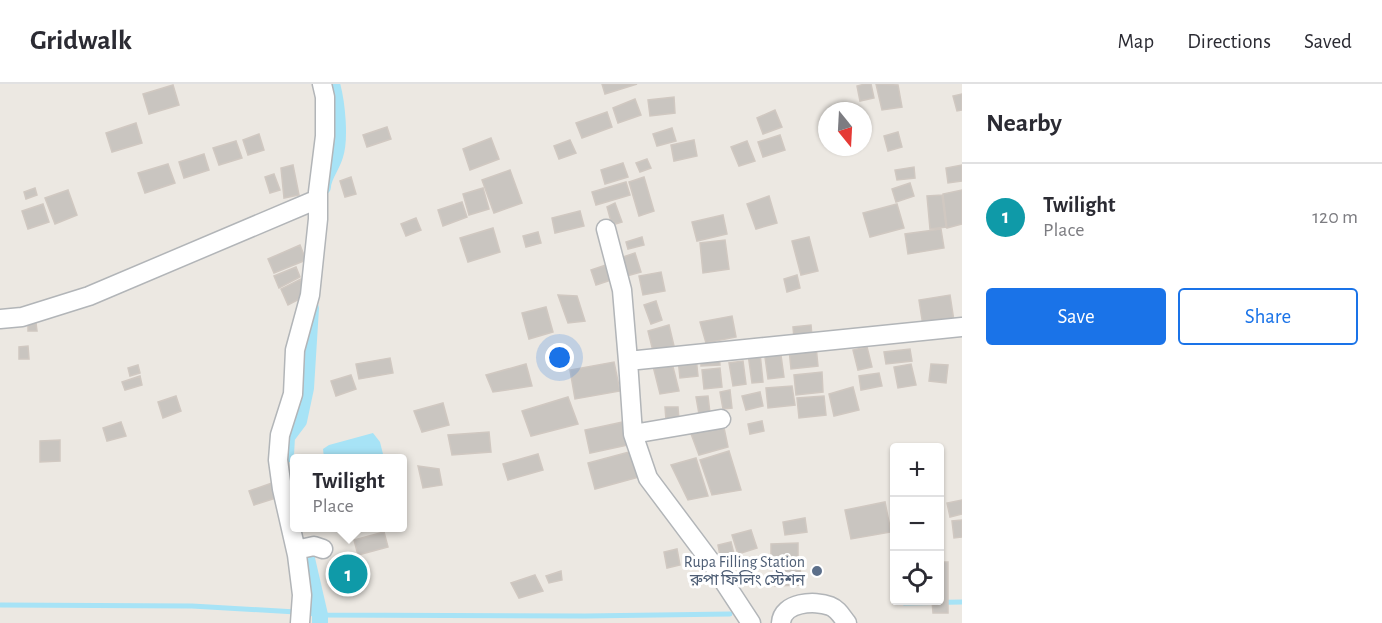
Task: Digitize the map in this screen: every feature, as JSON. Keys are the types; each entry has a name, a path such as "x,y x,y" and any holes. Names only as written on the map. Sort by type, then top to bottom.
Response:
{"street":[{"path":"290,524 278,460 280,435 293,394 295,350 310,295 325,136 325,97 322,84"},
{"path":"0,319 22,317 89,296 318,199"},
{"path":"606,229 621,290 633,434 648,478 711,562 752,623"},
{"path":"628,361 962,327"},
{"path":"633,434 721,419"},
{"path":"292,532 302,596 300,623"},
{"path":"296,550 314,546 323,549"},
{"path":"781,623 786,610 818,603 831,606 847,623"}],"water":[{"path":"373,433 380,442 383,454 324,454 323,449 329,445"}],"building":[{"path":"602,84 637,84 605,94"},
{"path":"871,84 874,98 860,101 857,86"},
{"path":"876,84 898,85 902,107 882,110"},
{"path":"173,85 179,105 149,114 143,94"},
{"path":"962,94 962,110 957,111 953,96"},
{"path":"674,97 675,113 650,116 648,100"},
{"path":"635,99 641,115 618,123 613,108"},
{"path":"775,110 782,127 763,134 757,118"},
{"path":"607,112 612,127 582,138 576,123"},
{"path":"136,123 142,143 112,152 106,133"},
{"path":"387,127 391,139 367,147 363,135"},
{"path":"672,128 676,141 657,146 653,134"},
{"path":"898,132 902,147 888,151 884,136"},
{"path":"259,134 264,150 248,155 243,140"},
{"path":"780,135 785,150 763,157 758,142"},
{"path":"491,138 499,159 470,170 463,149"},
{"path":"570,140 576,153 559,159 554,146"},
{"path":"694,140 697,156 674,161 671,145"},
{"path":"236,141 242,158 219,165 213,148"},
{"path":"747,141 755,161 739,166 731,147"},
{"path":"204,154 209,170 184,178 179,162"},
{"path":"647,159 651,168 640,172 636,163"},
{"path":"623,163 628,177 605,184 601,170"},
{"path":"168,164 175,183 145,193 138,173"},
{"path":"293,165 299,195 284,198 281,168"},
{"path":"962,165 962,181 948,183 946,168"},
{"path":"914,167 915,178 897,180 895,170"},
{"path":"510,170 522,203 494,213 482,180"},
{"path":"274,174 280,190 270,193 265,177"},
{"path":"351,177 356,194 345,197 340,181"},
{"path":"644,177 654,211 639,216 629,182"},
{"path":"626,182 630,195 596,205 592,192"},
{"path":"910,183 914,196 896,202 892,189"},
{"path":"35,188 37,195 26,199 24,192"},
{"path":"483,188 489,209 469,215 463,194"},
{"path":"68,190 77,215 55,224 45,198"},
{"path":"962,190 962,224 947,228 943,194"},
{"path":"942,195 946,227 930,229 927,196"},
{"path":"769,196 777,223 756,229 747,204"},
{"path":"462,202 467,217 443,226 438,210"},
{"path":"615,203 622,222 612,225 607,207"},
{"path":"43,204 49,222 28,229 22,211"},
{"path":"897,204 904,228 870,237 863,213"},
{"path":"580,211 584,226 555,233 552,218"},
{"path":"723,215 727,234 697,241 692,222"},
{"path":"416,218 421,230 406,236 401,224"},
{"path":"493,228 500,252 468,262 460,238"},
{"path":"941,229 944,248 908,254 905,234"},
{"path":"538,232 541,243 526,247 523,236"},
{"path":"642,237 644,245 628,249 626,242"},
{"path":"809,237 818,271 801,275 792,241"},
{"path":"725,240 729,269 703,273 700,243"},
{"path":"300,245 306,260 274,273 268,259"},
{"path":"635,253 641,272 623,277 617,259"},
{"path":"609,264 614,279 596,285 591,270"},
{"path":"296,267 300,277 279,288 274,276"},
{"path":"661,272 665,291 643,295 639,276"},
{"path":"797,275 800,288 787,292 784,279"},
{"path":"301,279 309,294 288,305 281,289"},
{"path":"558,295 577,296 585,321 568,323"},
{"path":"950,295 954,321 923,326 919,300"},
{"path":"656,301 662,320 651,324 644,305"},
{"path":"546,307 553,332 529,339 522,313"},
{"path":"732,316 736,337 706,343 700,322"},
{"path":"28,323 36,323 37,331 28,331"},
{"path":"669,325 674,346 653,351 648,331"},
{"path":"811,325 812,336 794,338 793,327"},
{"path":"28,346 29,359 19,359 19,347"},
{"path":"816,346 818,366 791,369 789,349"},
{"path":"867,347 872,367 858,370 853,350"},
{"path":"780,348 784,377 768,379 764,350"},
{"path":"910,349 912,361 886,364 884,352"},
{"path":"760,353 763,382 752,383 748,354"},
{"path":"719,354 720,365 701,366 701,356"},
{"path":"696,357 698,376 680,378 678,359"},
{"path":"390,358 393,373 359,379 356,364"},
{"path":"743,361 746,384 733,386 729,363"},
{"path":"614,362 620,391 575,399 570,370"},
{"path":"672,363 679,391 660,394 653,366"},
{"path":"526,364 532,386 493,392 486,375"},
{"path":"911,364 916,385 898,388 894,367"},
{"path":"931,364 948,365 946,383 929,381"},
{"path":"138,365 140,373 130,376 128,368"},
{"path":"720,368 722,387 704,389 702,370"},
{"path":"822,372 823,392 796,395 794,375"},
{"path":"879,373 882,386 861,390 859,376"},
{"path":"351,375 356,389 336,396 331,381"},
{"path":"140,376 142,385 125,390 122,382"},
{"path":"792,386 795,405 768,408 766,388"},
{"path":"853,387 859,410 834,416 829,394"},
{"path":"730,390 732,408 723,409 720,392"},
{"path":"760,392 763,406 746,410 742,396"},
{"path":"176,396 181,411 163,418 158,402"},
{"path":"708,396 710,413 699,414 696,397"},
{"path":"824,396 826,415 799,418 797,398"},
{"path":"568,397 578,424 531,436 522,411"},
{"path":"443,403 449,425 422,432 414,411"},
{"path":"665,407 678,407 679,420 666,420"},
{"path":"762,421 764,431 750,434 748,424"},
{"path":"121,422 126,436 107,441 103,428"},
{"path":"623,422 628,445 590,453 585,430"},
{"path":"723,423 728,447 699,455 690,431"},
{"path":"489,432 491,452 452,455 448,435"},
{"path":"60,440 60,461 40,462 40,441"},
{"path":"633,451 639,477 595,489 588,463"},
{"path":"729,451 741,490 712,495 700,460"},
{"path":"538,454 543,470 508,480 503,464"},
{"path":"696,458 708,496 688,500 671,465"},
{"path":"418,466 439,469 442,485 423,488"},
{"path":"272,483 276,498 254,505 249,491"},
{"path":"962,500 962,514 950,517 947,503"},
{"path":"885,502 890,532 851,539 845,510"},
{"path":"805,518 807,532 785,535 783,522"},
{"path":"962,520 962,537 954,538 952,521"},
{"path":"751,530 757,548 738,554 732,535"},
{"path":"384,532 388,547 358,555 354,540"},
{"path":"731,542 735,558 721,561 718,545"},
{"path":"798,543 798,559 771,559 771,544"},
{"path":"677,549 680,565 667,568 664,552"},
{"path":"357,561 362,580 338,586 333,568"},
{"path":"800,562 801,585 775,586 774,563"},
{"path":"944,562 948,562 948,613 933,613 932,605 944,605"},
{"path":"561,571 562,580 549,583 546,576"},
{"path":"535,575 543,591 519,598 511,583"}],"waterway":[{"path":"323,187 324,179 335,156 338,140 337,110 332,84"},
{"path":"286,455 287,437 299,421 306,388 311,308"},
{"path":"305,550 320,623"},
{"path":"944,602 962,602"},
{"path":"0,605 192,606 296,612"},
{"path":"308,613 320,615 585,616 730,614"}],"place":[{"name":"Rupa Filling Station রুপা ফিলিং স্টেশন","path":"817,571"},
{"name":"Twilight","path":"348,574"}]}
